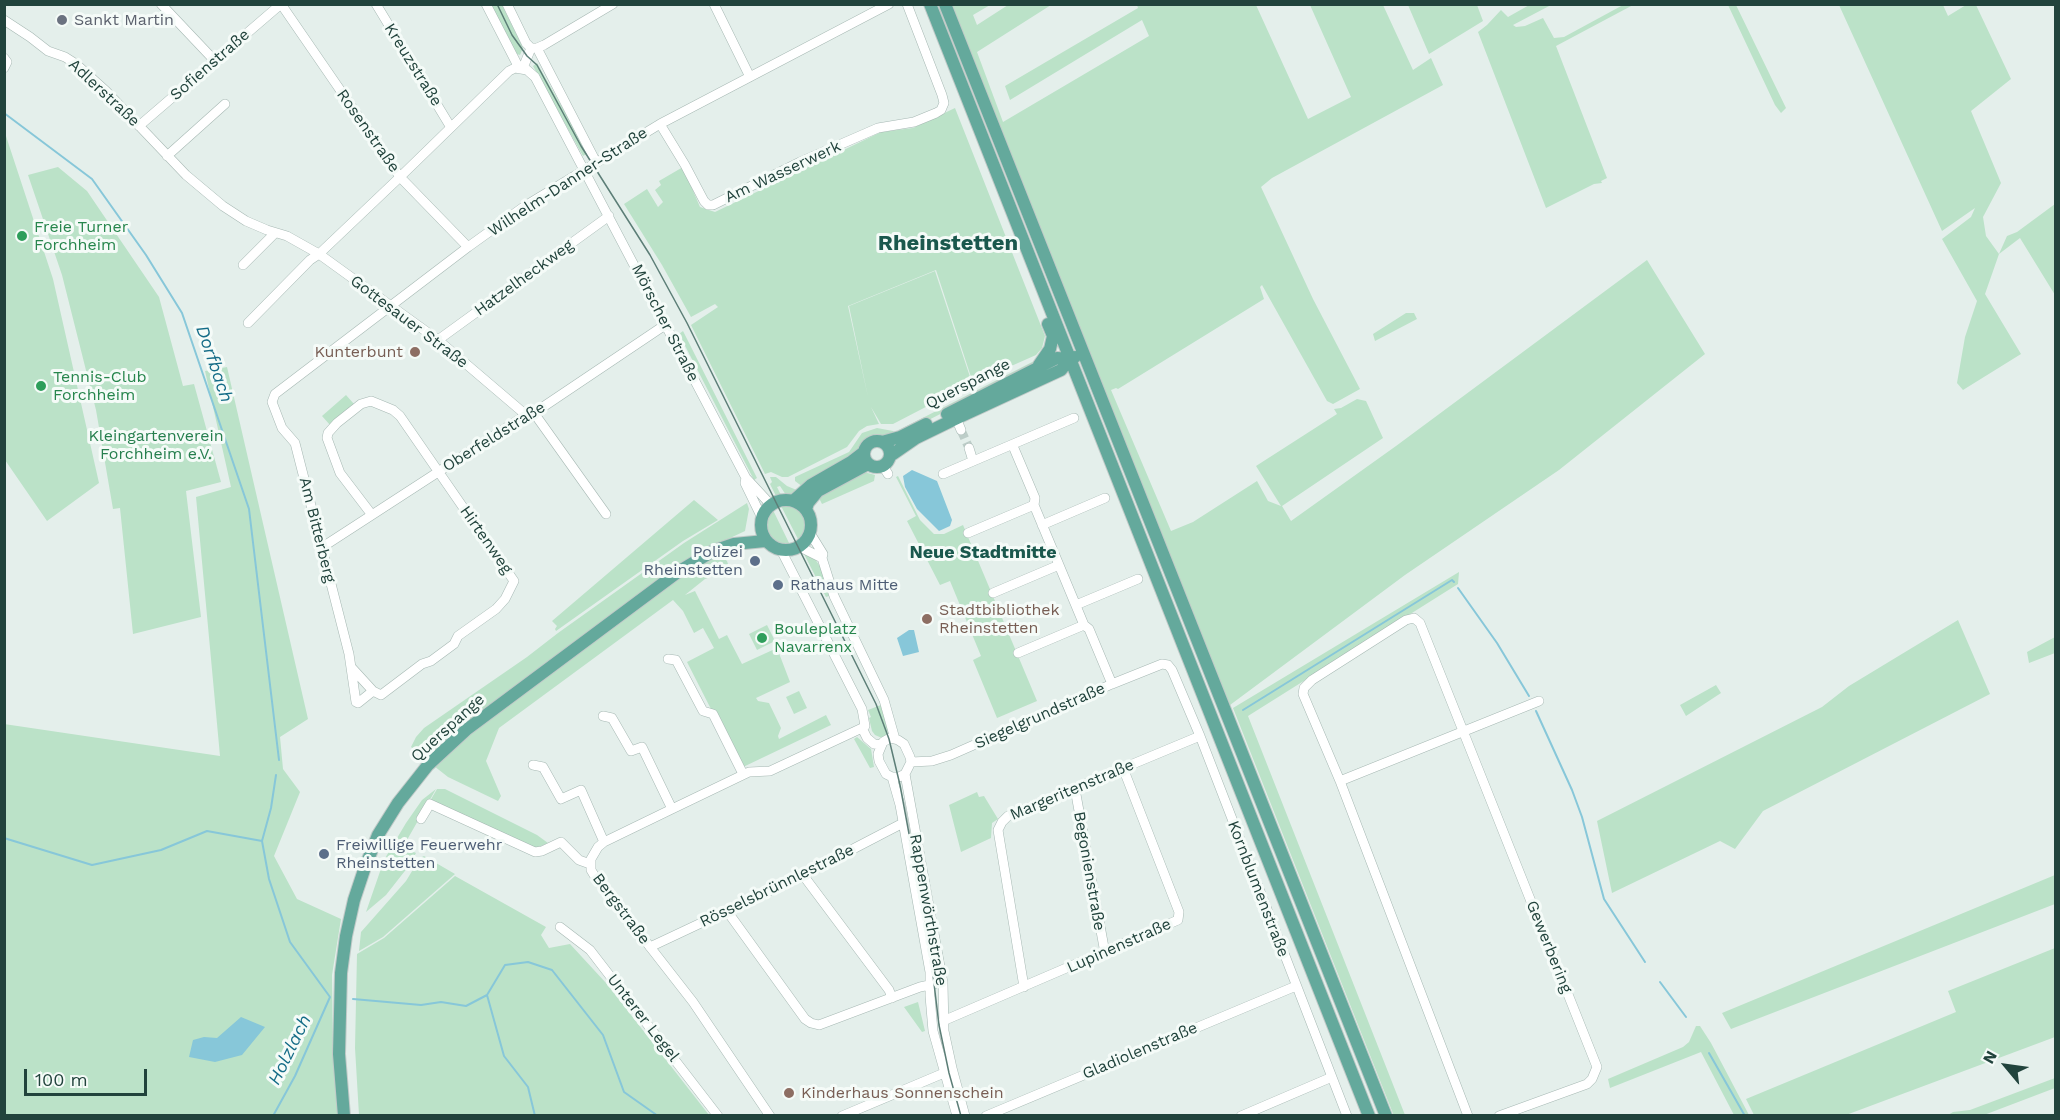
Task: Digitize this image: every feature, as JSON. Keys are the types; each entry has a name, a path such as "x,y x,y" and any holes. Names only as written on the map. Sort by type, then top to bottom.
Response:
{"main road":[{"path":"930,4 1369,1116"},
{"path":"945,4 1386,1116"},
{"path":"1038,367 1047,356 1053,336 1048,324 1046,299"},
{"name":"Querspange","path":"887,465 916,438 1061,370 1070,359 1083,353"},
{"name":"Querspange","path":"882,442 957,419 1038,367 1057,358 1070,359"},
{"path":"873,442 882,442 888,448 887,465 875,467 866,458 866,447 873,442"},
{"path":"793,501 811,485 851,462 866,458"},
{"path":"761,521 765,541 772,547 791,550 800,547 810,533 811,523 806,509 808,502 818,491 866,458"},
{"path":"734,544 761,521 771,505 780,501 793,501 806,509"},
{"path":"734,544 765,541"},
{"name":"Querspange","path":"344,1116 339,1054 341,973 346,936 354,900 365,867 378,835 398,802 428,765 506,698 678,572 713,551 734,544"}],"street":[{"path":"161,4 214,60"},
{"name":"Sofienstraße","path":"139,126 281,4"},
{"name":"Rosenstraße","path":"281,4 400,177 468,247"},
{"name":"Kreuzstraße","path":"376,4 450,126"},
{"name":"Mörscher Straße","path":"486,4 521,68 535,77 746,478 771,505"},
{"path":"507,4 526,43 534,48 596,162"},
{"path":"714,4 750,77"},
{"name":"Wilhelm-Danner-Straße","path":"273,398 278,391 525,206 660,123 889,4"},
{"name":"Am Wasserwerk","path":"660,123 708,206 878,128 906,124 936,113 941,110 944,103 942,94 908,4"},
{"path":"248,323 310,260 400,177 450,126 509,71 521,68 534,48 609,5"},
{"name":"Adlerstraße","path":"4,20 30,36 48,51 76,63 106,91 167,156 223,206 246,221 297,241 319,254"},
{"path":"4,58 7,62 4,68"},
{"path":"167,156 225,104"},
{"name":"Hatzelheckweg","path":"438,340 609,216"},
{"path":"243,265 275,233"},
{"name":"Gottesauer Straße","path":"319,254 438,340 530,414 606,514"},
{"name":"Oberfeldstraße","path":"321,548 665,325"},
{"name":"Am Bitterberg","path":"273,398 273,406 282,428 294,440 358,703 373,691 351,667"},
{"path":"372,515 340,473 327,438 331,428 361,404 371,400 398,413 438,472"},
{"path":"943,474 1074,418"},
{"path":"1009,446 1013,446 1035,498 1034,505 1042,525 1084,625 1089,629 1112,684"},
{"path":"969,448 973,461"},
{"name":"Hirtenweg","path":"373,691 381,695 422,664 431,662 447,650 458,636 496,609 505,599 514,581 438,472"},
{"name":"Mörscher Straße","path":"746,478 745,483 761,521"},
{"path":"1042,525 1105,498"},
{"path":"968,533 1034,505"},
{"path":"810,533 822,552 834,596 884,700 895,739 907,748 911,762 905,774 892,777 886,774 881,767 878,754 881,746 887,740 895,739"},
{"path":"800,547 822,558"},
{"path":"590,864 593,854 604,842 743,774 770,771 865,726 862,709 781,550"},
{"path":"993,593 1059,565"},
{"path":"1076,605 1137,579"},
{"name":"Gewerbering","path":"1468,1116 1340,781 1304,694 1304,688 1312,680 1406,620 1414,618 1420,623 1597,1067 1587,1084 1510,1114"},
{"path":"1018,653 1084,625"},
{"path":"668,659 676,660 704,711 713,714 743,774"},
{"name":"Siegelgrundstraße","path":"911,762 932,761 951,755 1112,684 1167,664"},
{"name":"Kornblumenstraße","path":"1167,664 1172,670 1200,736 1347,1116"},
{"path":"1340,781 1539,701"},
{"path":"603,716 612,718 631,751 642,747 672,808"},
{"path":"862,728 867,738 881,746"},
{"name":"Margeritenstraße","path":"1024,987 998,830 1002,822 1008,816 1200,736"},
{"path":"533,765 543,767 561,799 581,790 604,842"},
{"name":"Lupinenstraße","path":"944,1021 1174,924 1180,916 1123,768"},
{"name":"Rappenwörthstraße","path":"905,774 942,983 944,1021 951,1068 965,1116"},
{"name":"Rappenwörthstraße","path":"892,777 903,823 931,985 933,1031 957,1116"},
{"name":"Begonienstraße","path":"1075,789 1104,953"},
{"name":"Bergstraße","path":"421,819 430,804 535,852 561,842 579,860 590,864 594,875 726,1049 770,1116"},
{"name":"Rösselsbrünnlestraße","path":"650,947 803,875 903,823"},
{"path":"803,875 889,990 892,998"},
{"path":"727,911 805,1019 811,1023 819,1025 920,987 942,983"},
{"name":"Unterer Legel","path":"560,927 590,950 718,1116"},
{"name":"Gladiolenstraße","path":"986,1116 1296,986"},
{"path":"842,1116 863,1112 944,1073"},
{"path":"1241,1116 1332,1077"},
{"path":"1499,1116 1510,1114"}],"green space":[{"path":"1531,4 1551,5 1513,25 1525,26 1543,18 1554,38 1564,37 1623,5 1633,5 1556,46 1607,178 1601,181 1602,183 1594,184 1546,208 1478,32 1501,10 1508,17"},
{"path":"489,5 502,5 523,48 520,55 517,54"},
{"path":"949,5 990,5 973,15 977,25 1008,5 1051,5 977,52 1003,122 1149,36 1142,20 1010,100 1005,86 1138,8 1137,5 1256,5 1308,119 1351,97 1310,5 1383,5 1413,70 1431,58 1443,85 1272,178 1261,187 1313,299 1360,389 1333,404 1327,401 1262,285 1260,287 1264,299 1118,389 1111,390 1171,531 1193,522 1257,481 1268,501 1281,506 1256,466 1337,414 1334,409 1341,408 1357,399 1366,401 1383,438 1282,506 1291,521 1647,260 1705,354 1559,470 1405,575 1230,705"},
{"path":"1408,5 1477,5 1483,21 1429,54"},
{"path":"1728,5 1736,5 1786,108 1781,113 1775,105"},
{"path":"1839,5 1943,5 1948,16 1966,5 1976,5 2011,79 1971,111 2001,183 1983,217 1986,236 1999,254 1985,294 2021,354 1963,390 1957,383 1965,337 1977,301 1942,239 1971,217 1975,208 1942,231"},
{"path":"537,63 588,153 583,156 533,66"},
{"path":"955,108 1045,336 1042,348 1036,355 973,383 936,270 848,306 868,397 849,306 935,271 972,383 893,424 881,424 871,407 879,424 867,426 859,431 847,447 788,477 771,472 765,474 691,325 718,307 715,304 691,317 624,204 647,189 658,207 663,202 655,190 661,185 659,181 683,167 700,207 715,212 881,132 913,128"},
{"name":"Tennis-Club Forchheim","path":"5,133 53,279 99,483 47,521 5,460"},
{"name":"Kleingartenverein Forchheim e.V.","path":"58,167 87,191 159,297 183,386 194,384 221,482 186,491 201,617 133,634 120,508 113,509 96,410 62,275 28,175"},
{"path":"2055,204 2055,295 2020,238 1999,254 2007,236 2017,232"},
{"path":"1406,313 1414,313 1417,319 1375,341 1373,334"},
{"path":"683,331 757,478 754,480 679,334"},
{"path":"1038,359 1019,374 901,434 899,430"},
{"path":"227,367 308,719 280,737 283,769 300,792 274,856 297,899 341,919 332,975 333,1053 338,1115 5,1115 4,724 220,756 196,497 231,487 205,371"},
{"path":"346,395 354,404 330,425 322,416"},
{"path":"877,428 893,431 897,436 869,436 862,441 857,452 803,487 795,481 795,477 849,452 862,433"},
{"path":"864,472 875,475 874,481 822,504 819,498"},
{"path":"898,476 920,520 934,534 944,534 963,525 1037,701 997,718 973,660 981,656 950,581 940,585 907,521 916,516 896,477"},
{"path":"770,477 776,477 787,486 799,491 786,495 780,486 777,487 781,495 776,496 770,484 772,482"},
{"path":"694,500 718,520 683,541 556,631 557,626 552,621"},
{"path":"747,503 749,509 745,531 709,548 463,726 425,759 411,747 424,728 527,657 684,543"},
{"path":"784,503 798,508 806,520 805,530 799,541 780,504"},
{"path":"772,508 790,545 785,546 774,542 766,532 764,520"},
{"path":"719,554 727,561 730,570 705,579 685,595 695,591 719,639 727,635 742,664 777,648 790,682 756,698 758,701 769,703 781,728 779,739 826,715 831,725 741,768 687,662 714,648 703,628 694,633 683,611 673,600 499,728 486,761 501,796 498,801 448,777 434,766 455,744 687,571"},
{"path":"804,554 815,559 823,571 829,596 826,597"},
{"path":"1459,572 1458,584 1248,716 1405,1115 1394,1116 1233,708"},
{"path":"1958,620 1990,694 1763,811 1735,849 1720,841 1612,893 1597,821 1822,707 1849,686"},
{"name":"Bouleplatz Navarrenx","path":"767,625 775,641 757,650 749,634"},
{"path":"2055,637 2055,653 2029,663 2027,652"},
{"path":"1716,685 1721,693 1686,716 1680,705"},
{"path":"799,691 807,708 794,714 786,697"},
{"path":"881,705 888,730 887,735 882,738 872,731 868,710"},
{"path":"857,737 871,749 874,767 870,768 854,739"},
{"path":"436,789 403,847 416,853 386,895 366,912 384,860 422,800"},
{"path":"437,789 445,789 537,835 548,843 536,848 430,801"},
{"path":"977,792 979,797 984,796 998,819 992,823 991,838 961,852 949,805"},
{"path":"424,856 455,874 383,937 359,951 361,932 406,881 420,858"},
{"path":"2055,875 2055,904 1731,1029 1722,1013"},
{"path":"455,876 546,927 541,935 549,948 570,944 606,983 709,1115 359,1115 355,1048 357,954 384,938"},
{"path":"2055,948 2055,1037 1846,1115 1754,1115 1746,1099 1956,1012 1948,991"},
{"path":"918,1002 925,1031 922,1032 904,1007"},
{"path":"1696,1026 1700,1026 1711,1043 1749,1115 1734,1115 1701,1052 1610,1088 1608,1079 1683,1047 1689,1042"},
{"path":"2055,1078 2055,1088 1984,1115 1948,1115 1953,1112 1970,1110"}],"water":[{"path":"912,470 937,481 952,520 950,526 939,531 917,509 905,487 903,476"},
{"path":"909,630 914,630 919,652 903,656 897,638"},
{"path":"241,1017 265,1027 242,1055 215,1062 189,1057 193,1040 204,1037 217,1038"}],"waterway":[{"name":"Dorfbach","path":"4,113 92,179 146,255 182,313 249,509 279,760"},
{"path":"1243,710 1452,580 1454,582"},
{"path":"1458,588 1497,643 1529,696"},
{"path":"1536,711 1582,817 1604,899 1645,962"},
{"name":"Holzlach","path":"273,1116 295,1076 330,997 290,942 269,879 262,841 271,808 276,775"},
{"path":"4,838 92,865 161,850 207,831 262,841"},
{"path":"353,999 421,1005 441,1002 466,1006 487,995 505,965 528,962 552,970 603,1035 624,1092 658,1116"},
{"path":"1660,982 1686,1017"},
{"path":"487,995 504,1056 528,1087 535,1116"},
{"path":"1709,1053 1745,1116"}],"tunnel":[{"path":"961,430 969,448"}],"tram line":[{"path":"497,4 512,35 527,56 537,65 581,146 650,255 687,323 876,704 889,739 900,785 929,942 939,1025 961,1116"}],"place":[{"name":"Sankt Martin","path":"62,20"},
{"name":"Freie Turner Forchheim","path":"22,236"},
{"name":"Kunterbunt","path":"415,352"},
{"name":"Tennis-Club Forchheim","path":"41,386"},
{"name":"Polizei Rheinstetten","path":"755,561"},
{"name":"Rathaus Mitte","path":"778,585"},
{"name":"Stadtbibliothek Rheinstetten","path":"927,619"},
{"name":"Bouleplatz Navarrenx","path":"762,638"},
{"name":"Freiwillige Feuerwehr Rheinstetten","path":"324,854"},
{"name":"Kinderhaus Sonnenschein","path":"789,1093"}],"district":[{"name":"Rheinstetten","path":"948,244"},
{"name":"Neue Stadtmitte","path":"983,553"}]}
